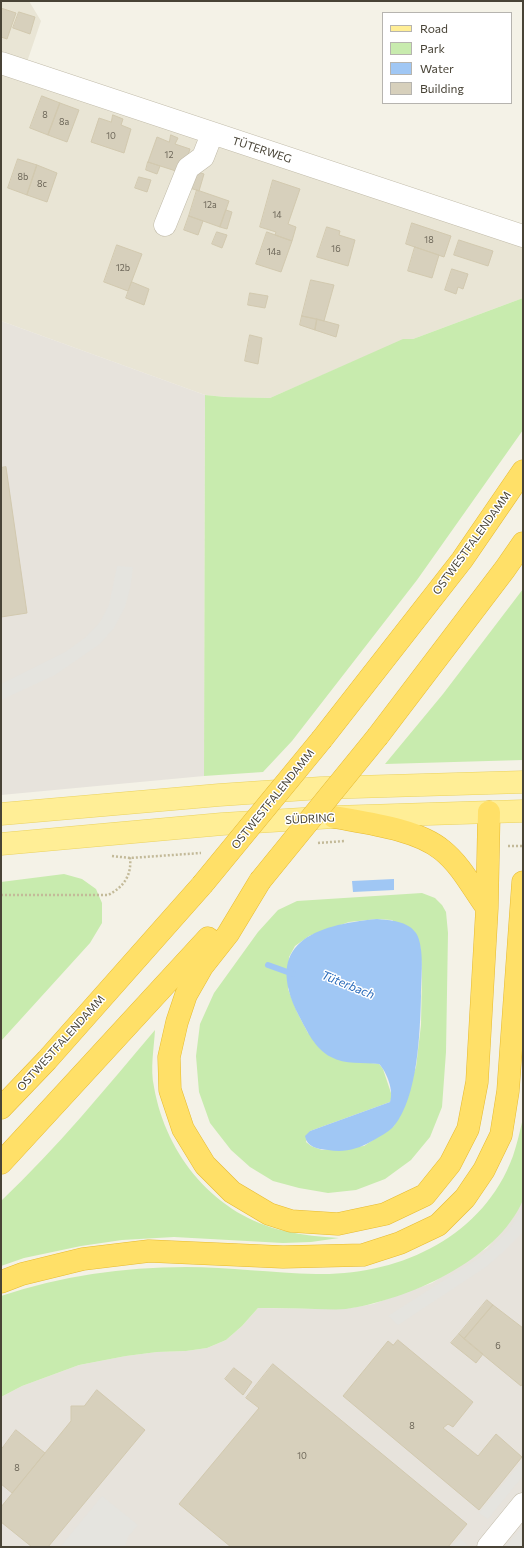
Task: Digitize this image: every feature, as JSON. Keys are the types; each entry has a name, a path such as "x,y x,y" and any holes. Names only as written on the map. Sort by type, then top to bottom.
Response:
{"highway":[{"name":"OSTWESTFALENDAMM","path":"1,1108 47,1060 202,885 322,739 462,560 523,471"},
{"path":"3,1161 260,881 378,736 505,569 523,543"},
{"path":"260,881 228,934 202,967 186,995 177,1022 169,1057 170,1090 182,1129 205,1165 232,1192 269,1214 291,1221 338,1224 385,1214 425,1195 450,1164 468,1129 477,1082 487,908 489,812"},
{"path":"334,817 397,829 422,838 441,848 459,867 487,908"},
{"path":"1,1282 22,1274 83,1259 149,1251 283,1257 363,1255 400,1244 438,1225 465,1198 484,1170 501,1135 508,1091 523,882"}],"main road":[{"path":"515,782 523,806"},
{"path":"489,812 515,782"},
{"path":"1,814 321,788 515,782"},
{"name":"SÜDRING","path":"1,844 222,824 334,817 523,811"}],"street":[{"name":"TÜTERWEG","path":"1,63 523,236"},
{"path":"165,225 188,168 202,159 212,134"},
{"path":"488,1547 523,1504"}],"path":[{"path":"1,895 108,895 118,890 129,873 131,864 127,832"}],"shaded area":[{"path":"1,1 29,1 41,21 27,62 523,227 523,298 413,339 403,340 270,398 205,395 1,321"},
{"path":"1,321 205,395 204,776 1,795"},
{"path":"117,566 133,567 130,589 125,607 114,628 100,644 55,675 1,700 1,684 65,652 86,637 100,622 109,605"},
{"path":"523,1200 523,1547 1,1547 1,1397 22,1386 79,1365 126,1356 207,1348 226,1340 242,1326 258,1308 344,1309 373,1304 432,1283 487,1248 512,1219"},
{"path":"523,1206 523,1232 486,1267 398,1325 388,1316 477,1259 492,1247 510,1228"},
{"path":"522,1461 523,1476 488,1519 479,1513"},
{"path":"102,1496 138,1525 128,1537 125,1547 60,1547"},
{"path":"523,1526 523,1547 505,1547"},
{"path":"459,1538 468,1545 466,1547 451,1547"}],"green space":[{"path":"523,298 523,430 417,580 292,741 263,772 204,776 205,395 270,398 403,339 413,339"},
{"path":"523,589 523,760 385,764 443,694"},
{"path":"64,874 82,879 96,889 102,903 102,923 90,943 1,1041 1,882"},
{"path":"422,893 435,898 446,912 448,933 446,1052 442,1107 430,1137 411,1160 385,1179 356,1190 328,1193 299,1188 273,1181 250,1167 231,1150 210,1123 199,1092 196,1056 200,1024 214,993 258,932 278,910 297,901","holes":["377,919 392,920 420,945 422,972 421,1025 416,1067 394,1126 364,1146 322,1150 311,1146 306,1142 310,1131 390,1102 392,1096 383,1069 379,1064 371,1063 308,1033 297,1012 288,989 289,957 295,946 309,936 349,922"]},
{"path":"155,1030 152,1073 160,1112 170,1136 183,1159 198,1179 216,1197 237,1212 260,1223 285,1231 312,1236 339,1238 311,1242 283,1243 174,1237 122,1240 81,1246 24,1258 1,1266 1,1201 42,1160 100,1096"},
{"path":"523,1118 523,1200 510,1222 493,1242 472,1259 448,1274 422,1287 396,1297 346,1309 258,1308 242,1326 226,1340 207,1348 126,1356 79,1365 22,1386 1,1397 1,1296 69,1278 116,1271 162,1267 202,1267 316,1274 347,1273 377,1268 406,1259 434,1246 459,1230 481,1209 499,1185 513,1156"}],"water":[{"path":"394,879 394,890 353,892 352,881"},
{"path":"377,919 398,922 413,929 421,946 422,973 420,1027 413,1082 402,1114 394,1126 387,1132 367,1144 351,1150 324,1150 310,1145 305,1136 310,1131 390,1102 390,1087 387,1077 379,1064 336,1060 325,1054 320,1049 305,1028 299,1016 289,991 287,971 291,955 300,942 315,933 333,926"}],"building":[{"path":"1,8 16,13 7,39 1,37"},
{"path":"19,12 35,17 30,34 13,28"},
{"path":"42,96 60,103 48,135 30,128"},
{"path":"60,103 79,110 67,142 48,135"},
{"path":"113,115 123,119 121,125 131,129 124,153 91,142 99,118 111,122"},
{"path":"171,135 178,138 175,144 190,149 182,173 148,162 157,137 169,142"},
{"path":"18,159 37,165 27,195 8,188"},
{"path":"148,162 160,166 157,174 146,170"},
{"path":"37,165 57,173 47,202 27,195"},
{"path":"192,170 204,174 199,191 187,187"},
{"path":"139,177 151,180 147,192 135,188"},
{"path":"273,180 300,189 288,224 296,227 292,241 275,235 276,232 260,227"},
{"path":"197,190 229,201 220,227 189,216"},
{"path":"226,210 232,212 227,229 220,227"},
{"path":"189,216 203,221 198,235 184,230"},
{"path":"412,223 451,236 444,257 406,244"},
{"path":"327,227 340,231 339,235 355,240 348,266 317,257"},
{"path":"217,232 227,235 222,248 212,244"},
{"path":"267,232 292,241 281,272 256,264"},
{"path":"459,240 493,251 488,266 454,255"},
{"path":"117,245 142,254 128,291 104,282"},
{"path":"415,247 439,255 432,278 408,271"},
{"path":"452,269 468,274 463,289 458,287 456,294 445,290"},
{"path":"311,280 334,285 324,321 302,316"},
{"path":"132,282 149,289 144,305 126,298"},
{"path":"250,293 268,296 265,308 248,305"},
{"path":"302,316 317,319 315,330 300,325"},
{"path":"317,319 339,325 336,337 315,330"},
{"path":"250,335 262,338 258,364 245,361"},
{"path":"6,467 27,613 1,617 1,468"},
{"path":"487,1300 493,1305 464,1339 459,1334"},
{"path":"493,1305 523,1328 523,1383 521,1386 464,1339"},
{"path":"459,1334 483,1354 476,1363 451,1343"},
{"path":"398,1340 473,1402 453,1427 448,1424 443,1428 478,1456 496,1434 522,1457 479,1510 343,1396 388,1341 393,1345"},
{"path":"273,1364 467,1524 448,1547 231,1547 179,1504 259,1408 246,1398"},
{"path":"234,1368 252,1382 243,1395 225,1379"},
{"path":"97,1390 145,1430 48,1547 32,1547 1,1522 1,1507 71,1421 71,1406 84,1406"},
{"path":"16,1430 45,1453 12,1493 1,1484 1,1450"}],"waterway":[{"name":"Tüterbach","path":"268,965 293,974"}]}
